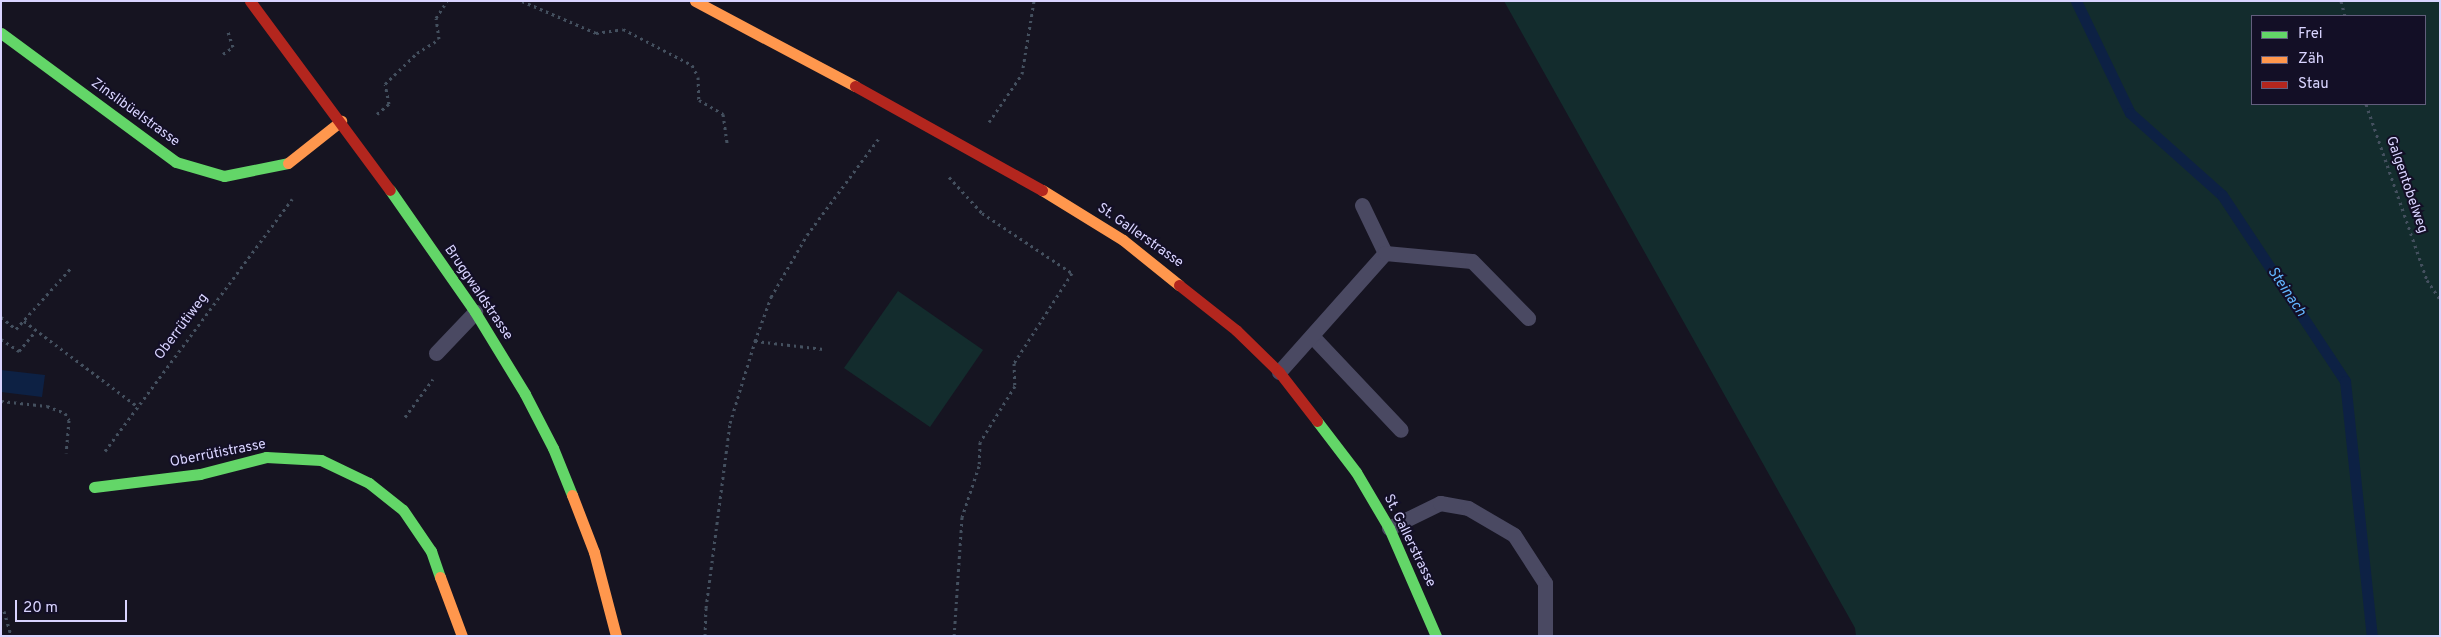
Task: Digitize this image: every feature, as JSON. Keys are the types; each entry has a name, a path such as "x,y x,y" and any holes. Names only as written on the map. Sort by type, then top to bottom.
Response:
{"street":[{"name":"Bruggwaldstrasse","path":"250,1 341,121 475,312 525,394 553,448 594,552 616,636"},
{"name":"St. Gallerstrasse","path":"695,1 717,6 965,145 1123,240 1182,284 1279,372 1356,472 1389,528 1436,636"},
{"name":"Zinslibüelstrasse","path":"1,33 145,141 176,162 200,171 224,176 285,165 341,121"},
{"name":"Oberrütistrasse","path":"94,487 200,474 266,457 321,460 369,483 403,510 431,551 462,636"}],"lane":[{"path":"1362,205 1385,253"},
{"path":"1279,372 1385,253"},
{"path":"1385,253 1472,261 1528,318"},
{"path":"436,353 475,312"},
{"path":"1312,336 1401,430"},
{"path":"1389,528 1440,503 1468,508 1514,535 1545,583 1545,636"}],"path":[{"path":"389,104 385,84 418,53 439,39 436,18 447,1"},
{"path":"522,1 596,33 624,29 692,65 698,77 699,100 724,114 726,143"},
{"path":"989,123 1022,74 1034,1"},
{"path":"2341,1 2345,15"},
{"path":"223,54 233,47 227,28 231,23"},
{"name":"Galgentobelweg","path":"2366,105 2427,280 2440,299"},
{"path":"705,636 706,608 730,423 755,341 771,297 807,235 879,137"},
{"path":"947,174 982,213 1072,274 1014,363 1015,386 980,442 980,466 962,517 954,636"},
{"name":"Oberrütiweg","path":"100,458 283,211"},
{"path":"1,317 16,328 70,269"},
{"path":"24,321 138,407"},
{"path":"1,339 20,351 36,331"},
{"path":"755,341 824,349"},
{"path":"1,401 56,408 65,413 69,420 66,454"},
{"path":"4,611 11,636"}],"green space":[{"path":"1504,1 2440,1 2440,636 1856,636 1855,628"},
{"path":"898,291 983,350 930,427 844,368"}],"water":[{"path":"1,370 45,375 42,397 1,392"}],"waterway":[{"name":"Steinach","path":"2076,1 2130,113 2222,195 2345,381 2372,636"}],"traffic: fast":[{"path":"1,33 176,162 224,176 288,163"},
{"path":"390,190 475,312 525,394 553,448 572,495"},
{"path":"1317,421 1356,472 1389,528 1436,636"},
{"path":"94,487 200,474 266,457 321,460 369,483 403,510 431,551 440,577"}],"traffic: slow":[{"path":"695,1 855,86"},
{"path":"288,163 341,121"},
{"path":"1042,190 1123,240 1179,285"},
{"path":"572,495 594,552 616,636"},
{"path":"440,577 462,636"}],"traffic: jam":[{"path":"250,1 390,190"},
{"path":"855,86 1042,190"},
{"path":"1179,285 1236,330 1279,372 1317,421"}]}
